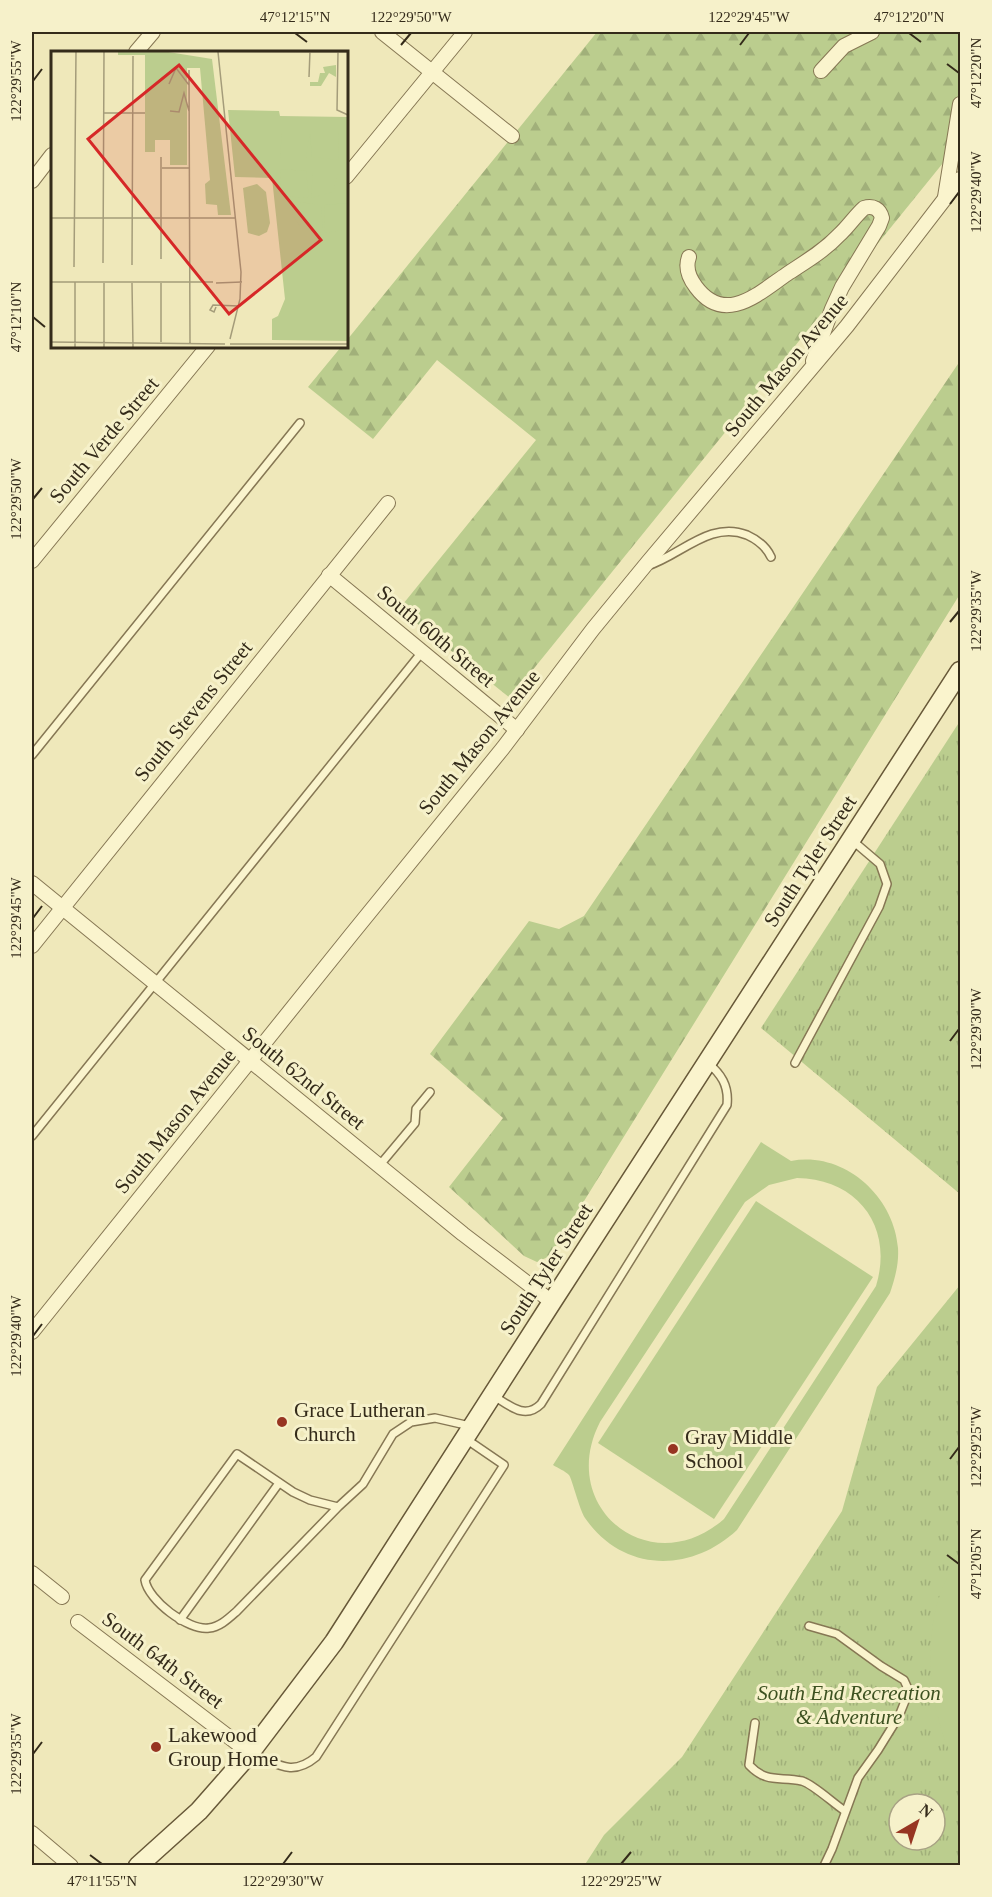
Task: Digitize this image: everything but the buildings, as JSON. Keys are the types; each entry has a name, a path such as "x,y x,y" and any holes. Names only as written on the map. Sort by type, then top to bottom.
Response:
{"street":[{"path":"137,51 153,32"},
{"path":"382,32 512,136"},
{"path":"348,175 465,32"},
{"path":"821,71 844,46 872,32"},
{"path":"945,199 960,104"},
{"path":"32,181 51,156"},
{"name":"South Mason Avenue","path":"32,1332 517,730 644,566 722,477 847,326 960,179"},
{"path":"689,257 688,273 702,295 721,304 741,304 757,296 826,247 864,208 877,209 882,218 879,226 832,309 810,369"},
{"name":"South Verde Street","path":"32,561 206,348"},
{"name":"South Stevens Street","path":"32,946 388,503"},
{"name":"South 60th Street","path":"329,575 517,730"},
{"name":"South Tyler Street","path":"138,1866 199,1810 250,1753 334,1642 960,671"},
{"name":"South 62nd Street","path":"32,884 379,1166 552,1302"},
{"path":"32,1573 62,1597"},
{"name":"South 64th Street","path":"78,1622 250,1753"},
{"path":"32,1833 70,1866"}],"lane":[{"path":"32,755 300,423"},
{"path":"644,566 659,562 693,542 720,532 741,532 758,539 771,557"},
{"path":"32,1136 422,652"},
{"path":"795,1063 879,907 887,884 880,864 851,839"},
{"path":"492,1395 521,1412 528,1412 541,1404 727,1105 728,1090 721,1075 706,1062"},
{"path":"379,1166 415,1123 416,1109 430,1092"},
{"path":"250,1753 285,1768 298,1768 316,1757 504,1465 468,1432 435,1418 411,1422 393,1434 363,1484 237,1611 221,1624 209,1628 198,1627 180,1620 146,1587 146,1580 237,1454 279,1483 310,1500 339,1507"},
{"path":"180,1620 279,1483"},
{"path":"809,1626 837,1634 880,1666 904,1680 909,1691 899,1716 858,1778 824,1866"},
{"path":"755,1723 749,1765 757,1773 773,1780 804,1781 845,1811"}],"green space":[{"path":"597,32 960,32 960,142 510,698 399,609 536,440 437,360 373,439 308,387 340,348 348,348 348,339"},
{"path":"960,361 960,594 550,1256 537,1262 524,1256 449,1187 503,1118 430,1054 529,921 559,929 584,916"},
{"path":"960,721 960,1194 761,1028"},
{"path":"761,1142 791,1161 811,1160 830,1163 847,1170 863,1181 876,1195 887,1211 898,1248 898,1260 890,1293 737,1530 719,1544 699,1554 679,1560 658,1561 638,1557 618,1549 601,1536 585,1518 569,1475 553,1465","holes":["797,1178 838,1187 854,1197 866,1210 875,1226 880,1244 880,1264 876,1286 724,1519 696,1537 668,1543 641,1539 618,1527 601,1507 591,1482 590,1453 600,1422 745,1202 769,1185"]},
{"path":"756,1201 873,1277 714,1519 598,1443"},
{"name":"South End Recreation & Adventure","path":"960,1285 960,1865 584,1866 604,1835 682,1757 842,1511 877,1387"},
{"path":"960,1552 960,1771 950,1752 936,1707 931,1658 936,1610 942,1589"}],"place":[{"name":"Grace Lutheran Church","path":"282,1422"},
{"name":"Gray Middle School","path":"673,1449"},
{"name":"Lakewood Group Home","path":"156,1747"}]}
